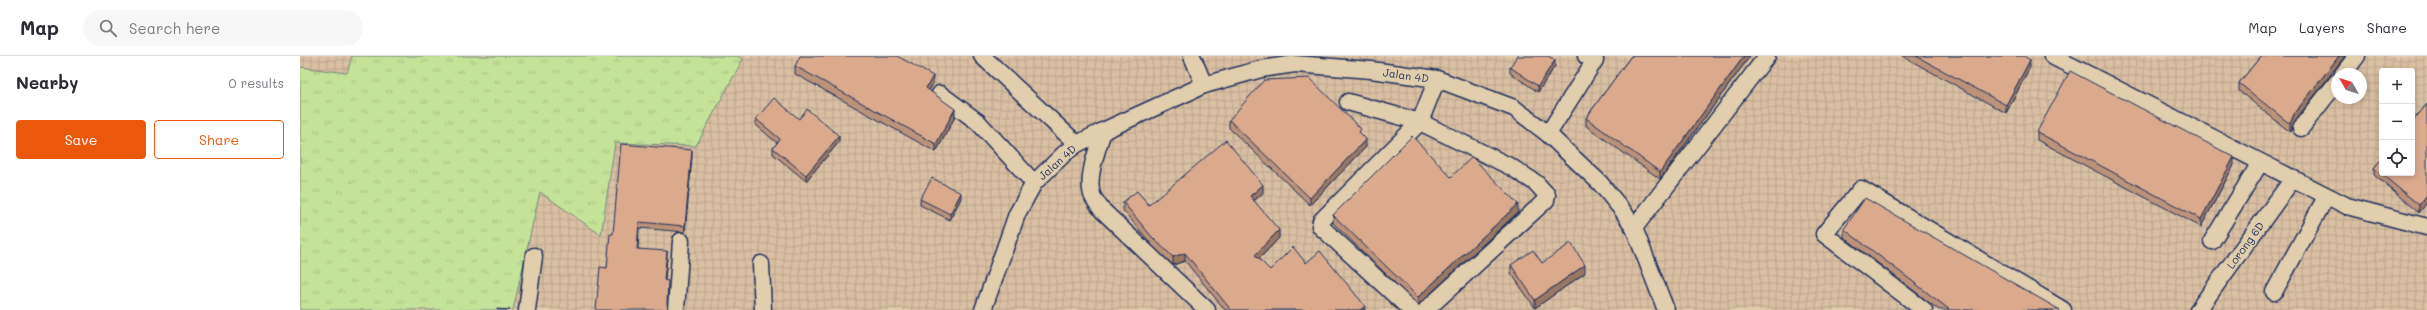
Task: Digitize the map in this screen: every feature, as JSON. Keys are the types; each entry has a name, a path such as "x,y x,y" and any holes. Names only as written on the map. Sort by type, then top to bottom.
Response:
{"street":[{"path":"982,56 1077,144"},
{"path":"1192,56 1204,85"},
{"path":"1548,134 1595,60 1586,56"},
{"path":"1634,228 1767,56"},
{"path":"2052,56 2326,197 2347,206 2427,227"},
{"path":"2348,68 2357,56"},
{"name":"Jalan 4D","path":"988,306 1017,214 1034,183 1077,144 1204,85 1261,69 1295,64 1371,70 1437,79 1514,108 1548,134 1600,183 1623,211 1634,228 1666,310"},
{"path":"1411,310 1320,226 1321,221 1420,122 1437,79"},
{"path":"2301,128 2331,90"},
{"path":"940,94 978,122 1034,183"},
{"path":"1348,102 1420,122 1511,167 1536,183 1547,195 1546,200 1426,310"},
{"path":"1103,131 1094,161 1090,186 1093,197 1102,210 1207,310"},
{"path":"2212,241 2260,163"},
{"name":"Lorong 6D","path":"2198,310 2292,180"},
{"path":"1924,310 1824,234 1861,190 2064,310"},
{"path":"2274,292 2326,197"},
{"path":"676,310 681,241"},
{"path":"527,310 534,256"},
{"path":"761,264 763,310"}],"shaded area":[{"path":"300,56 2427,56 2427,310 300,310"}],"green space":[{"path":"352,56 737,56 743,59 696,146 615,143 601,235 540,192 513,310 300,310 300,67 347,73"}],"building":[{"path":"800,56 897,56 933,76 926,88 955,109 936,144 795,66"},
{"path":"1517,56 1548,56 1555,60 1538,86 1510,67"},
{"path":"1631,56 1744,56 1660,172 1586,118"},
{"path":"1916,56 2024,56 2030,60 2006,105"},
{"path":"2261,56 2339,56 2294,114 2290,124 2239,83"},
{"path":"2070,71 2234,157 2201,219 2037,132"},
{"path":"1309,78 1361,129 1359,132 1366,139 1310,198 1229,120 1264,80"},
{"path":"774,98 799,119 807,109 839,136 806,175 773,148 780,139 756,119"},
{"path":"2427,104 2427,195 2419,205 2384,176 2415,176 2415,118"},
{"path":"1412,136 1451,177 1472,157 1518,204 1418,297 1333,215"},
{"path":"1226,140 1263,185 1250,196 1279,230 1255,255 1270,270 1293,247 1306,263 1320,251 1365,306 1360,310 1231,310 1185,253 1173,257 1152,237 1123,202 1137,191 1149,205"},
{"path":"621,144 692,150 685,226 639,222 637,249 667,251 664,280 668,281 668,310 596,310 600,267 607,268 610,234 613,234"},
{"path":"2379,162 2379,172 2374,168"},
{"path":"932,178 961,193 950,214 920,199"},
{"path":"1865,198 2060,310 1950,310 1844,229"},
{"path":"1571,243 1585,265 1535,300 1511,265 1533,250 1542,263"}]}
